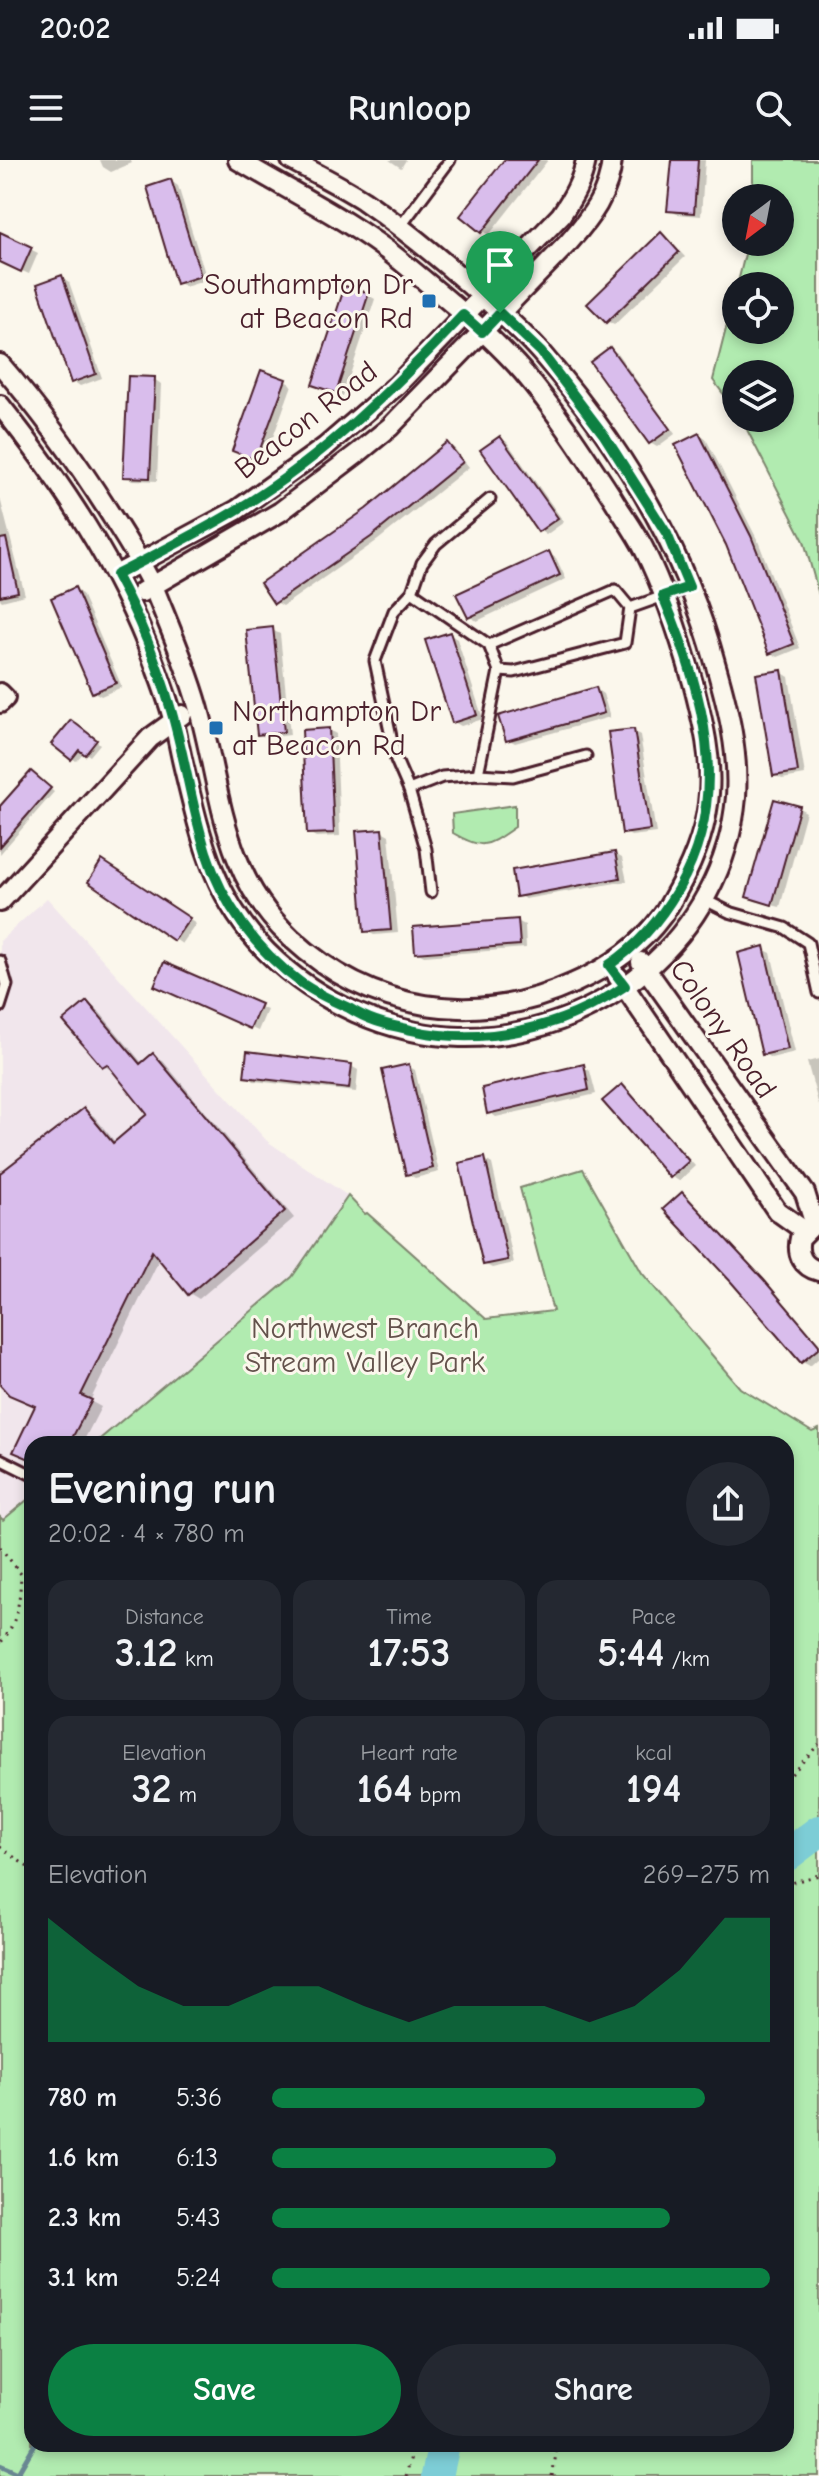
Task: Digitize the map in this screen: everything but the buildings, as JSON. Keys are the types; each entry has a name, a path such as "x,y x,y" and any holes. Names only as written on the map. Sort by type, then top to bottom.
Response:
{"street":[{"path":"0,364 61,440 140,562 153,587 198,704 231,844 243,875 264,909 316,961 384,996 462,1010 532,1001 609,965 631,950 662,916 686,875 701,838 709,794 708,744 680,636 643,546 582,450 521,370 482,332 401,261 343,219 238,160"},
{"path":"0,405 39,455 129,598 174,722 206,852 218,887 242,925 266,952 301,983 375,1021 423,1033 461,1037 540,1027 601,1001 648,969 684,932 703,899 727,846 736,796 734,741 706,628 667,534 604,435 541,352 418,240 358,196 291,160"},
{"name":"Beacon Road","path":"116,575 237,510 325,447 397,385 561,215 576,193 586,160"},
{"name":"Beacon Road","path":"129,598 270,519 322,483 390,427 592,216 607,187 612,160"},
{"path":"0,693 5,698 0,703"},
{"path":"0,902 150,738 198,704"},
{"name":"Colony Road","path":"631,950 648,969 805,1193 813,1227"},
{"name":"Colony Road","path":"609,965 777,1211 813,1227"},
{"path":"391,1025 398,999"},
{"path":"813,1227 798,1246 799,1254 808,1267 819,1271"}],"lane":[{"path":"400,227 450,160"},
{"path":"431,892 426,849 409,790 396,760 375,661 394,611 412,592 422,563 436,544 490,499"},
{"path":"630,608 689,587"},
{"path":"489,645 615,590 630,608 625,643 514,672 499,671"},
{"path":"412,592 489,645 499,671 478,774"},
{"path":"409,790 442,777 478,774 513,776 586,756"},
{"path":"703,899 729,912 785,928 808,943 819,993"},
{"path":"0,961 7,985 0,1008 11,1011"},
{"path":"0,1459 24,1471"}],"path":[{"path":"0,1547 21,1574 20,1605 0,1643"},
{"path":"794,1771 819,1744"},
{"path":"0,1847 24,1864"},
{"path":"794,1882 819,1875"},
{"path":"406,2476 412,2452"},
{"path":"552,2476 556,2452"}],"shaded area":[{"path":"47,898 267,1141 348,1196 186,1428 197,1436 24,1436 24,1944 0,1922 0,941"}],"green space":[{"path":"753,160 819,160 819,595 804,541 748,432 794,432 794,360 722,360 722,392 713,380 722,344 794,344 794,272 740,272 744,256 794,256 794,184 753,184"},
{"path":"515,805 515,827 491,842 479,844 453,833 452,814"},
{"name":"Northwest Branch Stream Valley Park","path":"583,1169 642,1273 740,1388 812,1432 819,1429 819,2476 0,2476 0,1517 3,1520 24,1503 24,2452 794,2452 794,1436 103,1436 292,1277 348,1196 486,1319 553,1311 520,1188"}],"waterway":[{"path":"794,1850 819,1831"},
{"path":"0,2465 18,2473 30,2452"},
{"path":"437,2476 442,2452"}],"place":[{"name":"Southampton Dr at Beacon Rd","path":"429,301"},
{"name":"Northampton Dr at Beacon Rd","path":"216,728"}],"route":[{"path":"500,313 541,352 604,435 667,534 689,587 663,596 680,636 708,744 709,794 701,838 686,875 662,916 631,950 609,965 625,986 601,1001 540,1027 461,1037 423,1033 375,1021 337,1003 301,983 266,952 242,925 218,887 206,852 172,712 129,598 116,575 237,510 325,447 397,385 463,315 482,332 500,313"}]}
